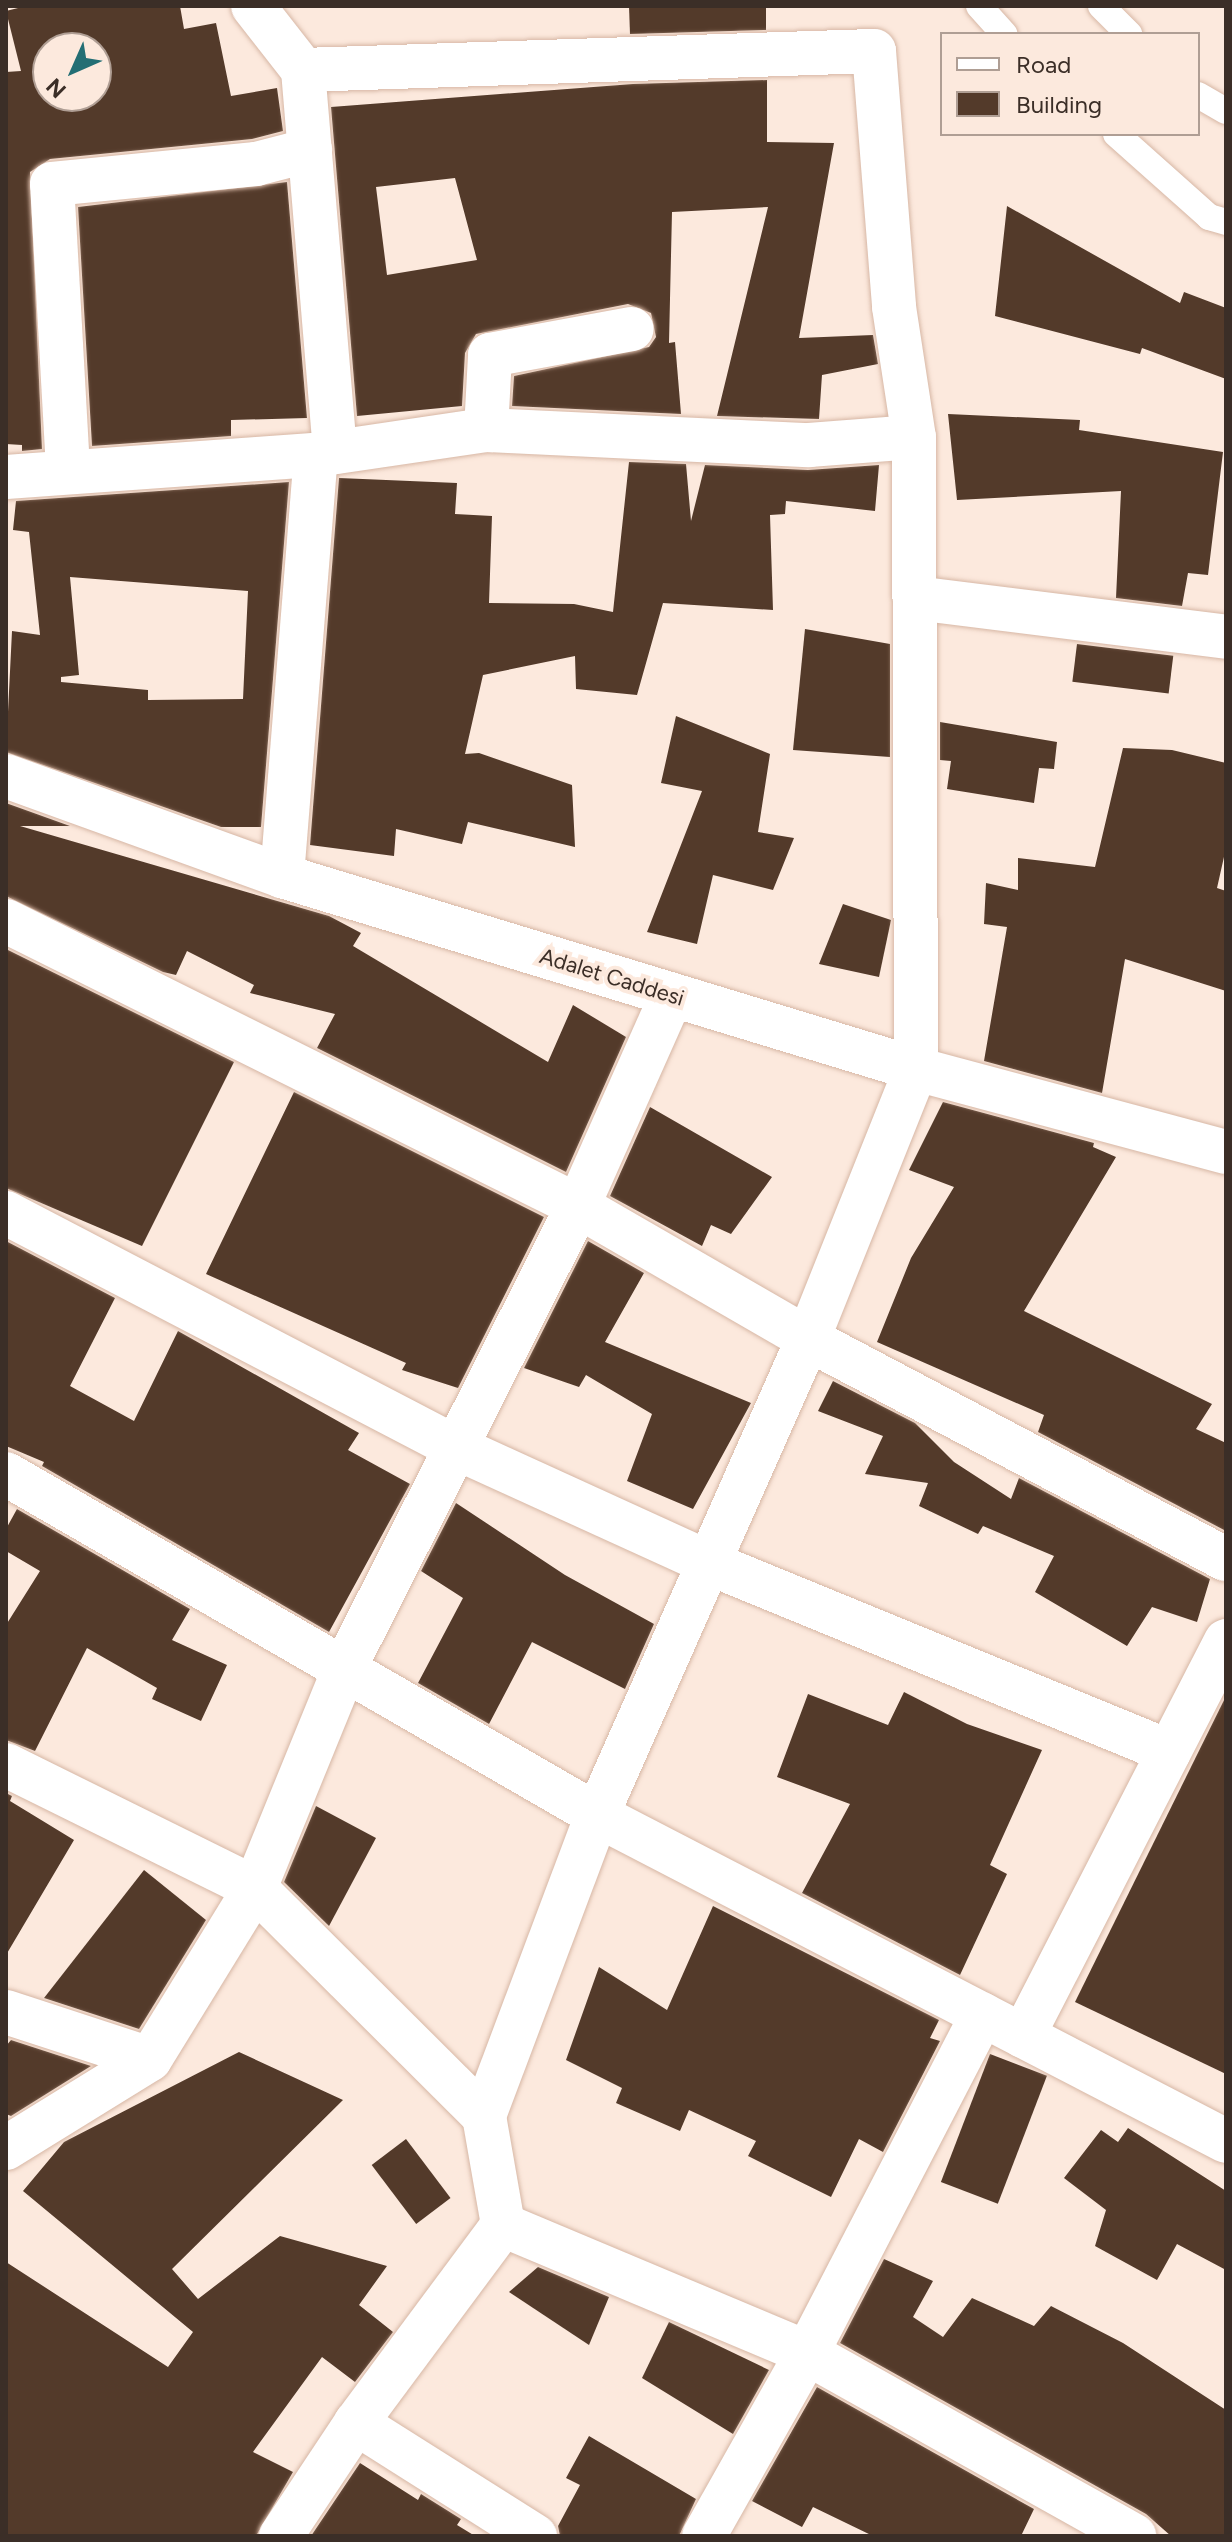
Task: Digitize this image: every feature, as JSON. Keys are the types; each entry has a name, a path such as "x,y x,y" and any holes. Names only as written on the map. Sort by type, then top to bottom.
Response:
{"street":[{"path":"253,6 303,70 310,150 325,454 282,876"},
{"path":"281,2536 356,2423 503,2225 484,2116 597,1815 808,1339 916,1069 914,437 894,307 874,51 303,70"},
{"path":"68,469 52,184 256,164 310,150"},
{"path":"486,430 490,355 632,329"},
{"path":"6,477 68,469 325,454 486,430 809,445 914,437"},
{"path":"915,598 1226,637"},
{"name":"Adalet Caddesi","path":"6,776 282,876 916,1069 1226,1152"},
{"path":"6,921 578,1206 808,1339 1226,1559"},
{"path":"6,2148 150,2059 255,1888 345,1667 578,1206 672,995"},
{"path":"6,1213 457,1448 709,1563 1169,1752"},
{"path":"6,1474 597,1815 1226,2141"},
{"path":"1023,2036 1226,1641"},
{"path":"6,1765 255,1888 484,2116"},
{"path":"6,2012 150,2059"},
{"path":"704,2536 807,2353 982,2015"},
{"path":"503,2225 807,2353 1134,2536"},
{"path":"356,2423 535,2536"}],"lane":[{"path":"979,6 1002,32"},
{"path":"1101,6 1127,32"},
{"path":"1200,96 1226,111"},
{"path":"1118,136 1209,217 1226,222"}],"building":[{"path":"26,6 180,6 184,29 216,23 231,96 277,88 283,131 252,139 50,159 30,172 42,449 22,451 22,445 6,444 6,72 21,71 6,11"},
{"path":"629,6 766,6 766,30 630,34"},
{"path":"767,80 767,142 834,143 799,338 873,335 878,364 822,375 819,419 717,416 768,207 672,212 669,343 675,342 681,414 512,406 514,376 649,347 656,337 651,313 628,304 476,334 465,353 462,406 357,416 331,107 633,84","holes":["455,178 477,260 387,275 376,187"]},
{"path":"287,182 307,418 231,420 231,436 92,446 78,207"},
{"path":"1007,206 1180,303 1184,292 1226,308 1226,379 1142,348 1140,354 995,316"},
{"path":"948,414 1080,420 1079,430 1223,452 1208,575 1188,573 1182,606 1116,598 1121,491 957,500"},
{"path":"629,462 686,464 691,521 705,465 808,470 879,465 875,511 786,501 785,514 770,515 773,610 663,603 637,695 576,689 575,656 483,675 465,754 479,753 572,785 575,847 468,822 462,844 396,829 394,856 310,845 339,478 457,483 455,514 492,516 489,603 574,604 613,612"},
{"path":"289,482 261,827 221,827 6,752 12,631 40,635 29,532 13,530 16,501","holes":["70,577 248,591 243,699 148,700 148,690 61,682 61,677 79,675"]},
{"path":"805,629 890,644 890,757 793,750"},
{"path":"1077,644 1173,656 1169,694 1072,682"},
{"path":"676,716 770,754 758,832 794,838 773,890 713,875 697,944 647,932 702,791 661,783"},
{"path":"940,722 1057,742 1054,769 1039,768 1034,803 947,789 951,761 940,760"},
{"path":"1123,748 1172,750 1226,763 1226,848 1217,888 1226,891 1226,991 1125,959 1102,1093 984,1061 1007,927 984,924 986,883 1018,890 1018,858 1095,867"},
{"path":"6,803 70,826 20,826 329,916 361,933 353,946 548,1062 573,1005 626,1037 566,1172 317,1048 335,1014 250,993 254,985 187,951 176,975 163,972 6,896"},
{"path":"843,904 891,920 879,977 819,964"},
{"path":"6,949 234,1062 142,1246 6,1188"},
{"path":"294,1092 544,1217 458,1388 402,1370 406,1363 206,1274"},
{"path":"943,1102 1094,1143 1093,1147 1116,1157 1024,1311 1212,1404 1196,1429 1226,1443 1224,1530 1038,1432 1044,1415 877,1342 911,1258 954,1187 909,1170"},
{"path":"650,1107 772,1177 731,1234 711,1225 702,1246 610,1196"},
{"path":"6,1241 115,1298 70,1386 134,1421 178,1331 359,1433 348,1450 410,1484 329,1632 42,1466 44,1462 6,1446"},
{"path":"588,1241 644,1273 605,1342 751,1403 693,1509 627,1481 652,1414 586,1375 579,1387 524,1368"},
{"path":"833,1381 915,1423 954,1462 1011,1499 1019,1478 1210,1579 1197,1622 1152,1607 1127,1646 1035,1592 1054,1556 983,1526 978,1534 919,1506 928,1483 865,1474 883,1436 818,1411"},
{"path":"456,1503 565,1575 654,1624 625,1689 532,1642 489,1724 418,1683 463,1598 421,1571"},
{"path":"17,1509 190,1609 172,1640 227,1665 201,1721 152,1699 157,1688 87,1648 35,1751 6,1740 6,1625 40,1571 6,1551 6,1529"},
{"path":"904,1692 967,1724 1042,1750 990,1865 1007,1874 960,1975 802,1893 850,1804 777,1777 808,1694 888,1725"},
{"path":"1226,1696 1226,2074 1075,2002"},
{"path":"6,1793 12,1796 10,1801 74,1840 6,1955"},
{"path":"316,1806 376,1838 329,1926 284,1882"},
{"path":"144,1870 206,1920 139,2029 44,1998"},
{"path":"713,1906 939,2020 930,2038 940,2041 883,2152 859,2139 831,2197 748,2156 756,2141 689,2110 680,2131 616,2103 622,2088 566,2060 599,1967 667,2010"},
{"path":"11,2040 91,2066 11,2116 6,2114 6,2046"},
{"path":"239,2052 343,2100 172,2269 198,2299 280,2236 387,2266 359,2305 393,2332 355,2382 322,2357 253,2452 293,2472 256,2536 6,2536 6,2262 168,2367 193,2332 23,2191 64,2142"},
{"path":"990,2054 1047,2076 998,2204 941,2182"},
{"path":"1128,2128 1226,2191 1226,2270 1177,2244 1157,2280 1095,2246 1106,2210 1064,2178 1101,2130 1118,2142"},
{"path":"406,2139 451,2198 416,2224 372,2165"},
{"path":"884,2259 933,2281 913,2317 943,2337 972,2298 1034,2326 1051,2306 1123,2343 1226,2410 1226,2536 1171,2536 1146,2514 840,2343"},
{"path":"538,2267 609,2297 589,2345 509,2292"},
{"path":"669,2322 769,2370 733,2434 642,2378"},
{"path":"817,2387 1034,2509 1021,2536 873,2536 813,2507 802,2527 752,2501"},
{"path":"589,2436 696,2499 679,2536 560,2536 558,2526 580,2485 566,2478"},
{"path":"360,2463 418,2500 421,2494 461,2519 457,2525 475,2536 311,2536"}]}
